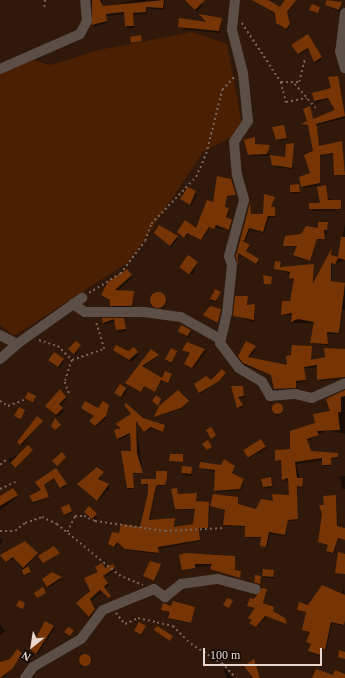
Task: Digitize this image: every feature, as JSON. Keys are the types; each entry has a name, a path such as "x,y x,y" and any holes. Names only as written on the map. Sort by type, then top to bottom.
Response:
{"street":[{"path":"0,69 80,34 87,21 85,0"},
{"path":"220,339 227,314 232,265 229,256 244,200 236,174 234,142 248,121 240,65 232,30 234,5"},
{"path":"345,13 340,51 345,68"},
{"path":"0,360 17,344 82,298"},
{"path":"74,304 85,312 181,317 220,339 239,368 262,382 270,396 295,394 312,398 345,383"},
{"path":"0,335 17,344"},
{"path":"25,678 33,667 81,639 104,610 154,589 165,597 181,584 218,579 256,589"}],"path":[{"path":"44,7 45,0"},
{"path":"234,5 249,39 281,82 286,102 307,98"},
{"path":"295,84 303,76 305,58"},
{"path":"82,298 120,274 145,241 151,224 196,177 206,154 222,90 231,83 240,65"},
{"path":"281,82 295,84 318,110"},
{"path":"72,360 104,349 95,329 94,312"},
{"path":"32,342 58,346 72,360"},
{"path":"69,393 65,382 72,360"},
{"path":"0,401 8,406 24,400"},
{"path":"0,465 7,459"},
{"path":"0,489 15,482"},
{"path":"67,532 75,516 165,531 225,528"},
{"path":"0,531 15,531 25,523 42,517 67,532 119,575 154,589"},
{"path":"114,606 125,624 138,618 173,626 191,644 222,663 236,678"}],"shaded area":[{"path":"192,32 227,44 243,131 203,152 130,261 14,336 0,325 0,74 27,58 50,65 99,50"}],"building":[{"path":"92,0 100,0 103,6 164,0 163,8 146,7 146,12 133,13 134,26 125,26 124,12 106,14 107,21 92,25"},
{"path":"185,0 205,0 195,10"},
{"path":"252,0 268,0 280,7 285,0 296,0 287,12 290,24 286,29 276,23 275,13"},
{"path":"327,0 342,2 339,10 325,5"},
{"path":"312,4 320,7 318,13 309,10"},
{"path":"199,14 222,18 219,31 178,27 179,18 206,22"},
{"path":"308,34 322,57 314,62 308,48 298,54 291,45"},
{"path":"141,35 142,41 131,43 130,37"},
{"path":"338,76 345,116 316,124 319,146 342,141 345,175 334,175 333,153 320,155 320,183 301,187 299,177 310,173 304,155 313,151 308,125 301,124 307,121 303,109 310,106 313,119 335,110 328,98 314,101 312,93 331,88 328,77"},
{"path":"284,125 287,138 276,140 272,127"},
{"path":"255,137 255,144 270,145 267,154 248,155 244,140"},
{"path":"294,143 292,168 272,165 270,155 285,157 286,144"},
{"path":"217,176 231,179 236,195 227,196 225,207 229,208 226,217 232,220 229,230 216,225 214,229 209,227 201,240 187,233 184,238 177,232 185,220 196,228 207,200 213,202"},
{"path":"299,184 300,192 290,192 290,185"},
{"path":"326,185 328,200 341,200 341,209 309,209 309,203 320,203 317,187"},
{"path":"188,187 196,191 190,205 180,199"},
{"path":"264,194 275,197 271,207 275,207 275,216 268,216 263,232 249,228 244,241 241,240 250,245 246,251 259,259 256,264 238,253 238,265 236,256 250,203 251,214 263,214"},
{"path":"318,222 328,222 327,230 324,230 325,239 317,239 310,261 293,255 297,246 283,246 285,236 301,234 306,226 318,228"},
{"path":"159,225 178,236 170,246 154,233"},
{"path":"341,237 345,237 345,260 338,258 335,264 331,263 331,281 345,283 339,333 327,332 328,344 310,343 314,322 298,319 291,322 292,313 281,315 282,301 290,301 294,279 289,278 290,272 274,269 275,261 281,262 280,267 314,264 313,283 332,248 331,255 338,257"},
{"path":"188,255 198,262 189,274 179,267"},
{"path":"127,269 132,275 115,290 134,291 132,306 110,306 110,300 101,295 108,282"},
{"path":"263,275 272,277 271,284 264,284"},
{"path":"215,289 221,292 216,301 210,299"},
{"path":"158,292 165,297 166,300 161,307 158,308 151,303 150,300 155,293"},
{"path":"235,296 248,296 247,305 255,304 254,320 233,316"},
{"path":"210,306 221,309 218,323 203,315"},
{"path":"102,318 124,318 126,329 116,330 114,319 103,323"},
{"path":"181,325 191,330 188,336 178,331"},
{"path":"76,341 81,345 74,354 68,349"},
{"path":"246,341 256,346 248,357 287,365 286,356 291,355 292,345 312,346 311,360 325,357 324,348 345,349 345,377 317,380 317,365 304,367 306,380 296,381 296,388 274,389 271,375 243,363 238,356"},
{"path":"187,342 205,349 192,368 184,364 190,353 182,350"},
{"path":"116,345 128,351 134,347 138,352 129,360 113,350"},
{"path":"171,348 177,351 171,363 165,360"},
{"path":"151,349 159,355 142,366 162,378 165,371 172,374 168,383 161,380 155,392 144,386 141,392 125,383"},
{"path":"54,352 64,359 58,367 48,360"},
{"path":"222,369 226,373 219,381 199,393 194,384 206,376 211,380"},
{"path":"120,384 126,388 121,397 114,393"},
{"path":"231,386 243,386 244,396 238,397 243,405 237,408"},
{"path":"60,389 66,397 59,404 63,408 56,415 45,406"},
{"path":"178,390 189,401 181,408 154,417 159,406"},
{"path":"345,390 345,396 341,397 341,412 338,412 340,430 317,431 319,435 307,439 311,451 338,453 338,457 331,458 331,465 322,465 322,458 295,462 297,478 303,478 302,487 297,486 298,519 288,520 285,535 269,532 266,547 260,546 261,537 245,537 245,526 223,525 225,510 210,506 213,494 238,497 238,504 256,509 261,499 273,501 272,494 289,495 288,478 282,480 281,460 275,461 275,450 290,449 290,431 315,423 313,414 330,411 326,399"},
{"path":"28,392 36,396 33,402 25,398"},
{"path":"156,395 161,399 158,406 152,401"},
{"path":"85,401 98,408 103,401 109,405 106,416 95,426 89,421 94,416 81,408"},
{"path":"126,403 143,418 165,425 163,432 151,427 144,432 136,421 137,453 143,473 133,473 134,488 127,488 121,451 131,451 130,433 117,439 114,430 121,428 115,424 131,414 124,405"},
{"path":"275,403 279,403 281,404 281,412 275,413 272,410 272,406"},
{"path":"19,407 25,410 21,419 14,416"},
{"path":"37,416 43,421 20,445 17,442"},
{"path":"55,418 61,425 55,430 51,426"},
{"path":"211,427 216,435 211,439 206,430"},
{"path":"261,439 266,447 248,458 243,450"},
{"path":"208,440 212,447 207,450 202,444"},
{"path":"28,445 33,450 15,468 10,463"},
{"path":"62,452 66,457 57,466 52,461"},
{"path":"170,454 183,454 183,462 169,461"},
{"path":"224,459 235,466 232,473 244,479 240,489 214,491 215,470 199,468 200,462 221,465"},
{"path":"182,466 192,467 191,474 181,473"},
{"path":"97,467 104,472 98,479 109,484 97,501 77,484"},
{"path":"56,468 67,484 60,488 54,478 44,485 49,497 33,502 29,496 41,490 35,482"},
{"path":"156,471 167,471 167,477 165,485 157,485 149,520 175,518 174,527 193,524 195,509 175,509 171,489 177,488 178,494 197,493 196,501 209,502 208,528 199,528 200,540 158,547 159,553 125,549 117,542 114,547 108,544 112,532 119,533 121,524 140,527 148,493 148,484 141,484 141,479 156,479"},
{"path":"271,477 272,486 263,487 261,479"},
{"path":"13,488 18,495 0,506 0,496"},
{"path":"336,495 337,526 345,528 345,540 338,538 333,553 326,551 328,545 318,542 322,514 319,505 324,505 323,496"},
{"path":"69,504 72,511 64,515 61,508"},
{"path":"89,506 97,514 92,519 84,512"},
{"path":"25,541 38,553 23,568 13,557 6,562 0,555"},
{"path":"54,546 60,553 43,563 38,556"},
{"path":"338,552 345,554 345,574 335,573"},
{"path":"186,553 235,556 235,570 241,571 240,578 210,569 212,564 195,564 195,568 182,570 179,555"},
{"path":"150,561 161,564 154,581 143,576"},
{"path":"102,563 105,568 113,564 115,568 103,576 108,583 104,587 111,596 109,598 100,590 90,599 95,609 89,617 76,603 90,591 84,578 98,572 95,567"},
{"path":"28,566 31,572 24,575 22,570"},
{"path":"263,569 274,570 273,577 262,576"},
{"path":"52,572 62,577 47,587 42,579"},
{"path":"255,575 261,576 260,584 254,582"},
{"path":"322,585 345,595 345,620 344,625 331,622 325,650 322,648 320,655 308,651 311,644 306,642 310,632 302,630 306,612 297,610 299,602 308,605"},
{"path":"43,587 46,593 37,598 34,593"},
{"path":"262,588 267,589 263,603 274,607 273,611 285,618 287,624 265,616 256,627 249,623 252,620 248,618 255,608 247,606 250,598 254,599"},
{"path":"227,598 233,600 229,608 223,605"},
{"path":"19,600 25,603 23,609 16,606"},
{"path":"173,601 195,607 191,623 168,618 170,612 161,610 163,603 171,606"},
{"path":"45,621 54,626 36,654 30,649"},
{"path":"139,622 146,626 141,635 134,631"},
{"path":"157,626 173,636 170,641 154,630"},
{"path":"68,627 74,630 70,636 64,632"},
{"path":"17,649 22,653 13,668 0,678 0,662 10,659"},
{"path":"339,650 345,652 345,659 338,657"},
{"path":"83,654 87,654 91,660 87,666 83,666 79,662 79,658"},
{"path":"254,659 260,678 253,678 244,666"},
{"path":"316,669 333,675 335,670 345,674 345,678 312,678"}]}
